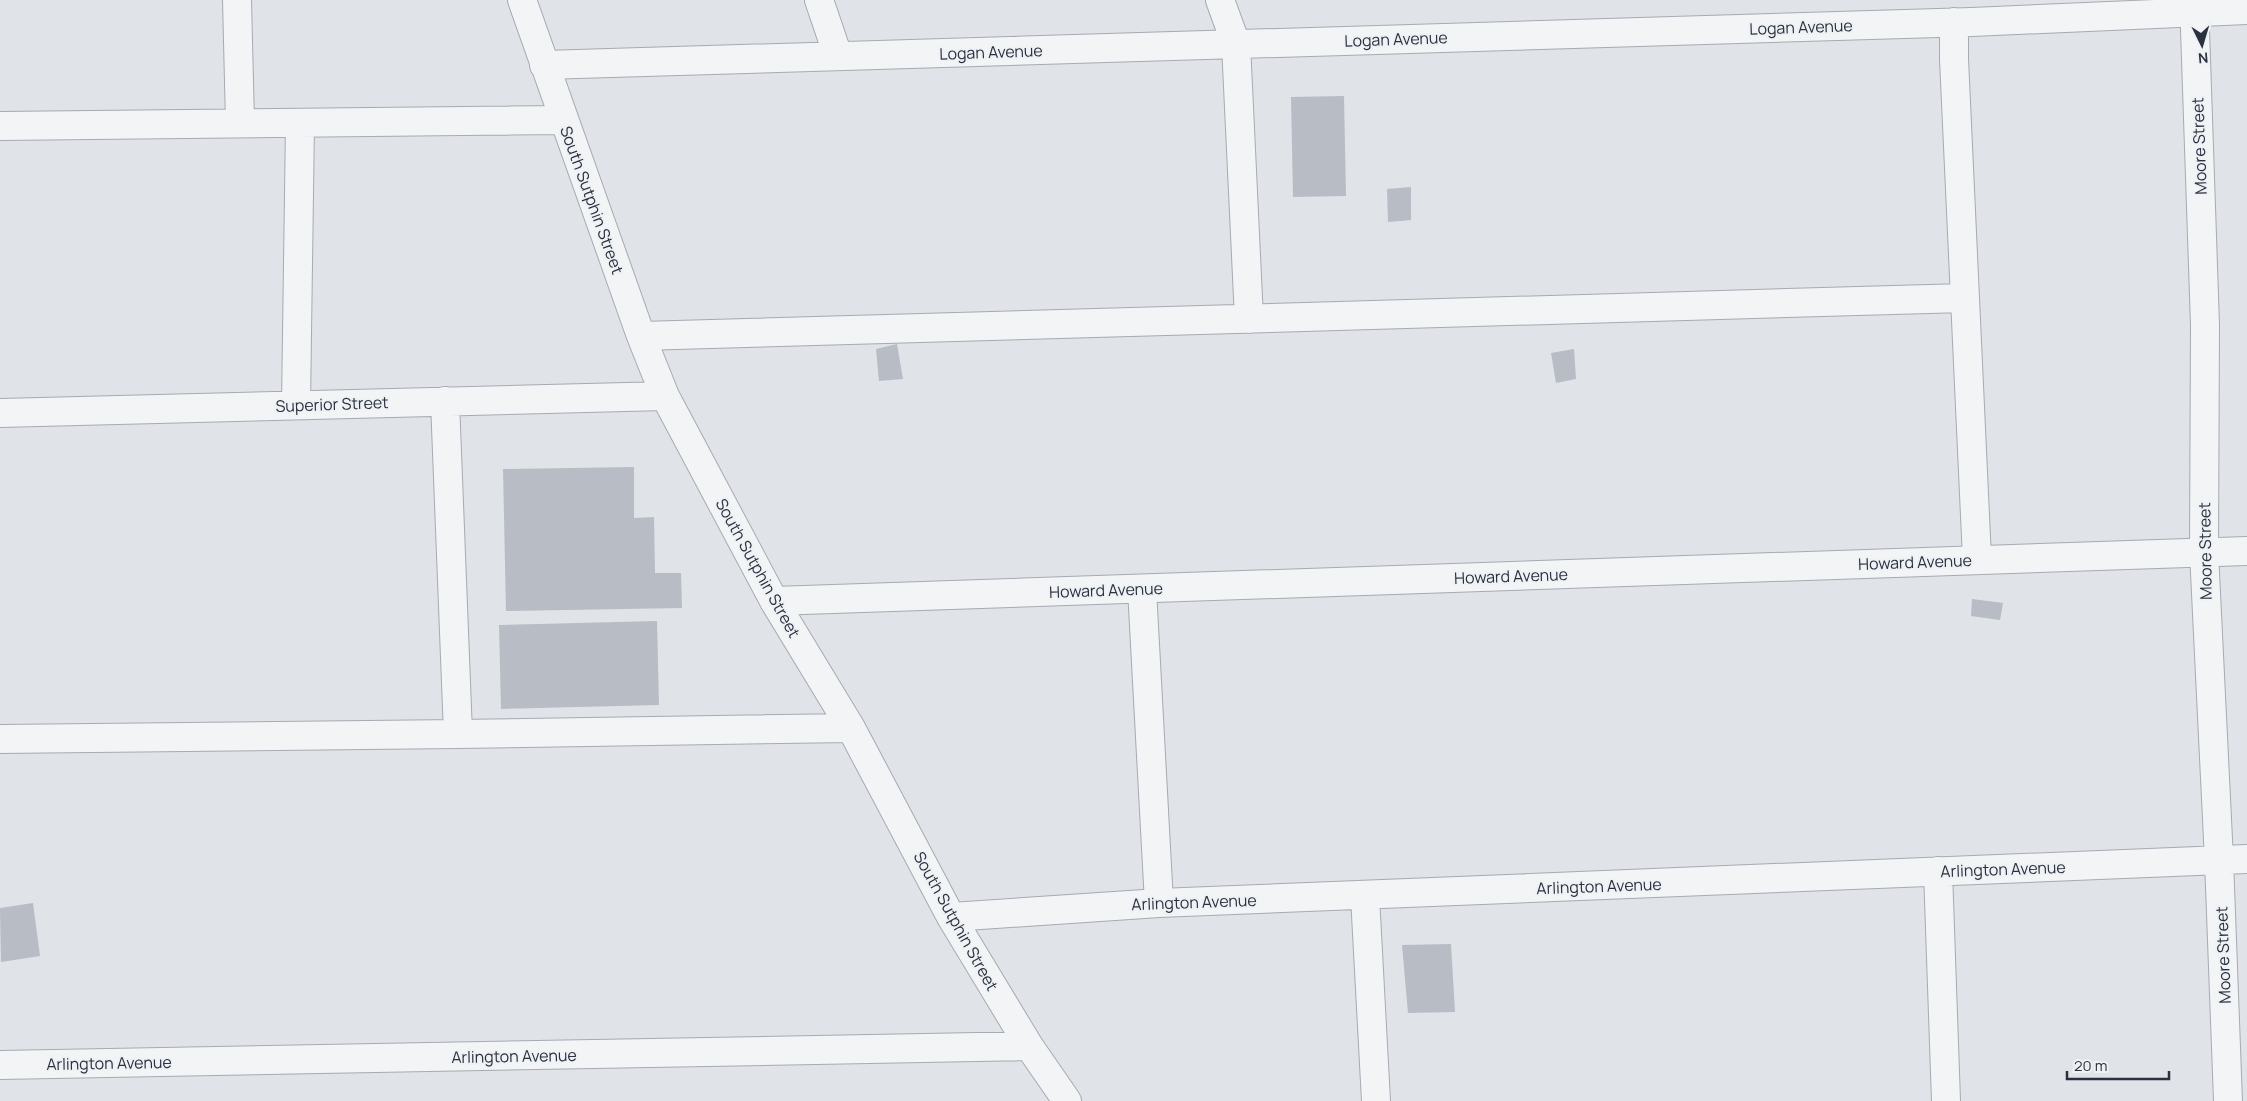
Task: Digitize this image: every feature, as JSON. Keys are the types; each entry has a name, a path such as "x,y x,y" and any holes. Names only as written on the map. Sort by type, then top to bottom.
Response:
{"street":[{"path":"237,0 240,123"},
{"name":"South Sutphin Street","path":"522,0 641,336 665,396 774,601 851,728 951,917 1029,1046 1067,1101"},
{"path":"819,0 838,56"},
{"path":"1220,0 1236,44 1249,318"},
{"name":"Logan Avenue","path":"544,65 1236,44 2194,6 2247,10"},
{"name":"Moore Street","path":"2194,6 2205,325 2204,552 2220,860 2228,1101"},
{"path":"1966,15 1954,59 1977,559"},
{"path":"0,126 564,120"},
{"path":"296,405 300,123"},
{"path":"641,336 1965,298"},
{"name":"Superior Street","path":"0,413 665,396"},
{"path":"445,401 458,734"},
{"name":"Howard Avenue","path":"774,601 2247,551"},
{"path":"1142,589 1158,903"},
{"path":"0,739 851,728"},
{"name":"Arlington Avenue","path":"951,917 1158,903 2247,859"},
{"path":"1938,871 1946,1101"},
{"path":"1365,896 1376,1101"},
{"name":"Arlington Avenue","path":"0,1065 1029,1046"}],"building":[{"path":"1344,96 1346,196 1293,197 1291,97"},
{"path":"1411,187 1411,220 1388,222 1387,189"},
{"path":"897,344 903,379 879,381 876,349"},
{"path":"1574,349 1576,379 1556,383 1551,353"},
{"path":"634,467 634,518 654,517 655,573 681,573 682,608 506,611 503,469"},
{"path":"1972,599 2003,603 2000,620 1971,616"},
{"path":"657,621 659,705 501,709 499,625"},
{"path":"33,903 40,956 1,962 0,908"},
{"path":"1451,944 1455,1012 1408,1013 1402,945"}]}
